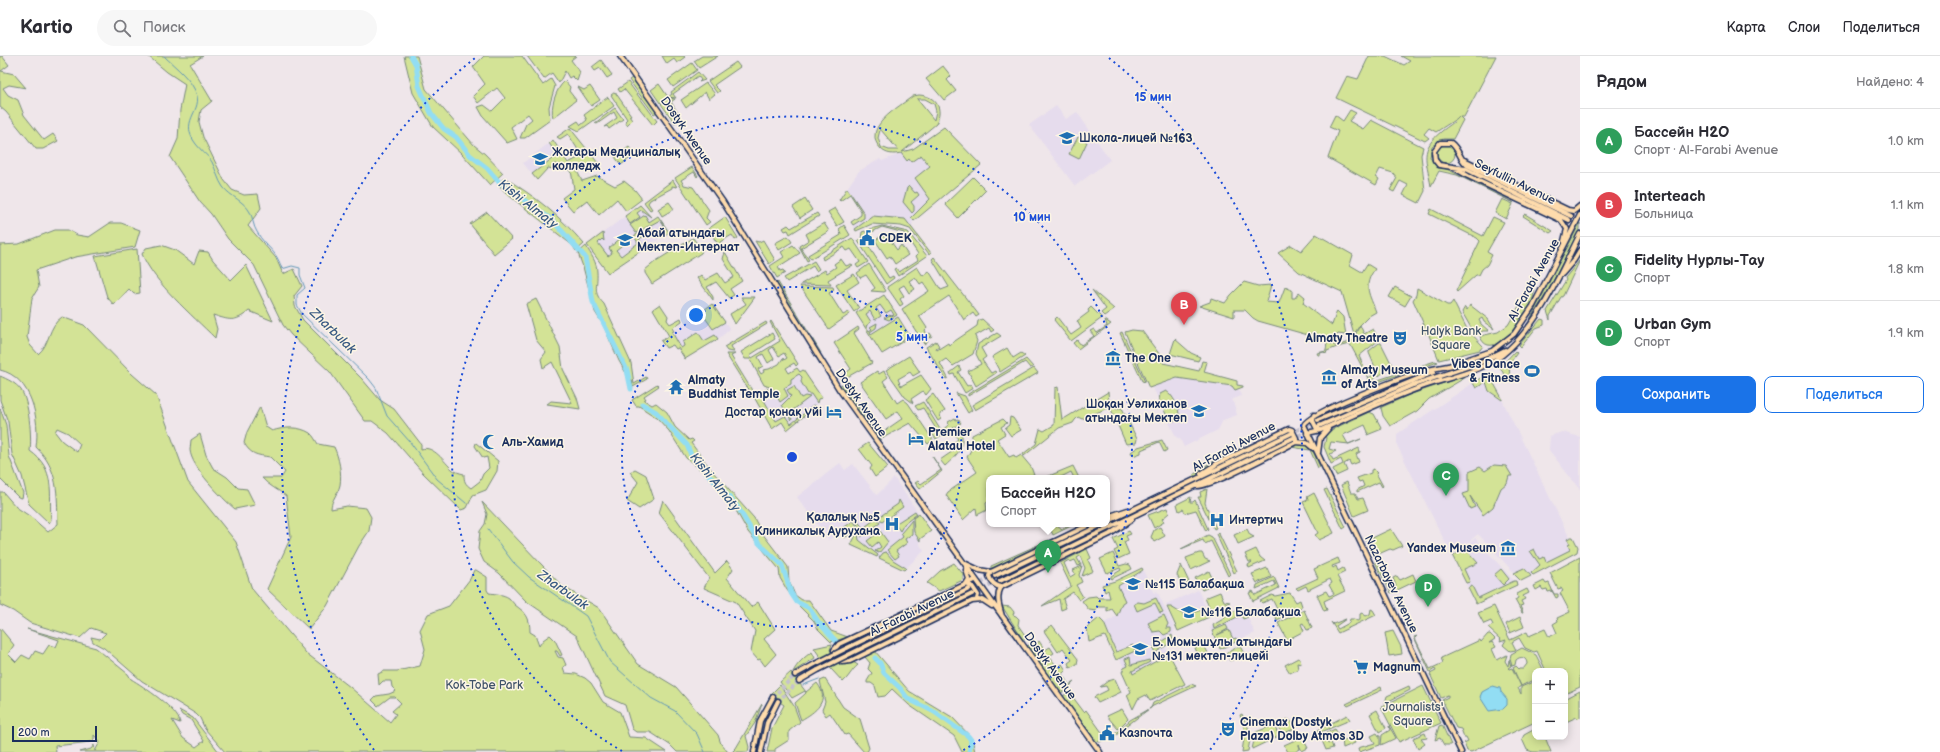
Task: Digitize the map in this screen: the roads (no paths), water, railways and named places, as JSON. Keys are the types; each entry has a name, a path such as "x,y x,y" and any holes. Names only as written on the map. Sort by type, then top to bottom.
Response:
{"main road":[{"name":"Dostyk Avenue","path":"620,56 723,202 838,389 1100,752"},
{"path":"1562,250 1567,232 1566,226 1563,222 1468,176 1451,166 1442,166 1435,160 1434,151 1438,145 1444,142 1451,143 1456,148 1459,158 1568,210 1574,211 1580,206"},
{"name":"Seyfullin Avenue","path":"1451,166 1466,169 1570,218 1467,166 1459,158"},
{"name":"Al-Farabi Avenue","path":"1318,420 1411,380 1492,351 1514,334 1525,320 1580,215"},
{"name":"Al-Farabi Avenue","path":"1320,428 1369,403 1501,353 1524,332 1545,301 1558,279 1580,234"},
{"path":"1558,279 1574,260 1580,250"},
{"path":"1307,433 1336,423 1415,389 1466,372 1498,359 1517,342 1524,332"},
{"name":"Al-Farabi Avenue","path":"1314,415 1392,382 1420,372 1453,365"},
{"path":"1415,389 1440,375"},
{"path":"1369,403 1403,394"},
{"path":"1314,415 1313,421 1317,429 1320,428"},
{"name":"Nazarbayev Avenue","path":"1314,415 1306,420 1304,425 1307,433 1461,752"},
{"path":"1318,455 1321,436 1336,423"},
{"name":"Al-Farabi Avenue","path":"1110,521 1188,483 1289,431 1292,430 1294,433 1294,440"},
{"path":"1000,581 1196,486 1201,487 1222,478 1294,440 1308,443 1318,455"},
{"path":"1110,516 1138,507"},
{"path":"991,572 989,576 992,581 996,586 1001,587 1110,534 1142,512"},
{"path":"962,562 978,570 991,572 1085,527"},
{"path":"995,576 1098,527"},
{"path":"962,562 968,577 966,584"},
{"path":"834,650 836,645 975,580"},
{"path":"966,584 972,586 978,595 977,599"},
{"path":"1001,587 999,593 999,603 1005,622"},
{"name":"Al-Farabi Avenue","path":"909,618 969,589"},
{"name":"Al-Farabi Avenue","path":"860,649 972,594"},
{"path":"842,662 846,662 872,650 977,599 983,600 996,608"},
{"path":"860,635 909,618"},
{"path":"795,675 909,618"},
{"path":"857,643 892,619"},
{"path":"872,650 912,624"},
{"path":"799,681 860,649 899,636"},
{"path":"754,750 760,721 773,697"},
{"path":"761,750 767,723 778,701"}],"water":[{"path":"1493,686 1500,688 1501,692 1507,699 1507,705 1503,709 1489,711 1480,697 1482,692"}],"waterway":[{"name":"Zharbulak","path":"164,56 183,74 195,90 197,102 190,123 191,136 209,157 223,187 241,202 250,212 257,232 277,257 282,269 292,266 300,268 300,275 305,288 297,295 297,305 302,314 369,379 376,388 387,416 410,442 437,479 466,503"},
{"name":"Kіshі Almaty","path":"411,56 416,65 419,86 431,113 444,129 456,137 470,155 487,168 499,182 552,220 585,257 593,302 627,370 631,389"},
{"name":"Kіshі Almaty","path":"642,404 656,412 687,445 691,455 737,506 759,543 782,565 791,593 797,602 809,608 819,623 836,641"},
{"name":"Zharbulak","path":"488,529 513,562 529,577 586,616 610,662 651,698 675,711 697,734 705,752"},
{"name":"Kіshі Almaty","path":"875,658 880,663 884,673 900,688 908,699 933,711 968,736 971,740 969,752"},
{"path":"803,685 819,679"}],"tunnel":[{"path":"1571,216 1580,220"},
{"path":"1569,220 1580,225"},
{"path":"1291,433 1318,420"},
{"path":"1293,438 1319,426"},
{"path":"970,588 993,577"},
{"path":"972,594 1000,581"},
{"path":"773,697 795,675"},
{"path":"778,701 799,681"}],"place":[{"name":"Школа-лицей №163","path":"1067,138"},
{"name":"Жоғары Медициналық колледж","path":"540,159"},
{"name":"CDEK","path":"867,238"},
{"name":"Абай атындағы Мектеп-Интернат","path":"625,240"},
{"name":"Interteach","path":"1184,325"},
{"name":"Almaty Theatre","path":"1400,338"},
{"name":"The One","path":"1113,358"},
{"name":"Vibes Dance & Fitness","path":"1532,371"},
{"name":"Almaty Museum of Arts","path":"1329,377"},
{"name":"Almaty Buddhist Temple","path":"676,387"},
{"name":"Шоқан Уәлиханов атындағы Мектеп","path":"1199,411"},
{"name":"Достар қонақ үйі","path":"834,412"},
{"name":"Premier Alatau Hotel","path":"916,439"},
{"name":"Аль-Хамид","path":"490,442"},
{"name":"Fidelity Нурлы-Тау","path":"1446,496"},
{"name":"Интертич","path":"1217,520"},
{"name":"Қалалық №5 Клиникалық Аурухана","path":"892,524"},
{"name":"Yandex Museum","path":"1508,548"},
{"name":"Бассейн H2O","path":"1048,573"},
{"name":"№115 Балабақша","path":"1133,584"},
{"name":"Urban Gym","path":"1428,607"},
{"name":"№116 Балабақша","path":"1189,612"},
{"name":"Б. Момышұлы атындағы №131 мектеп-лицейі","path":"1140,649"},
{"name":"Magnum","path":"1361,667"},
{"name":"Cinemax (Dostyk Plaza) Dolby Atmos 3D","path":"1228,729"},
{"name":"Казпочта","path":"1107,733"}],"park label":[{"name":"Halyk Bank Square","path":"1451,338"},
{"name":"Kok-Tobe Park","path":"484,685"},
{"name":"Journalists' Square","path":"1413,714"}]}
